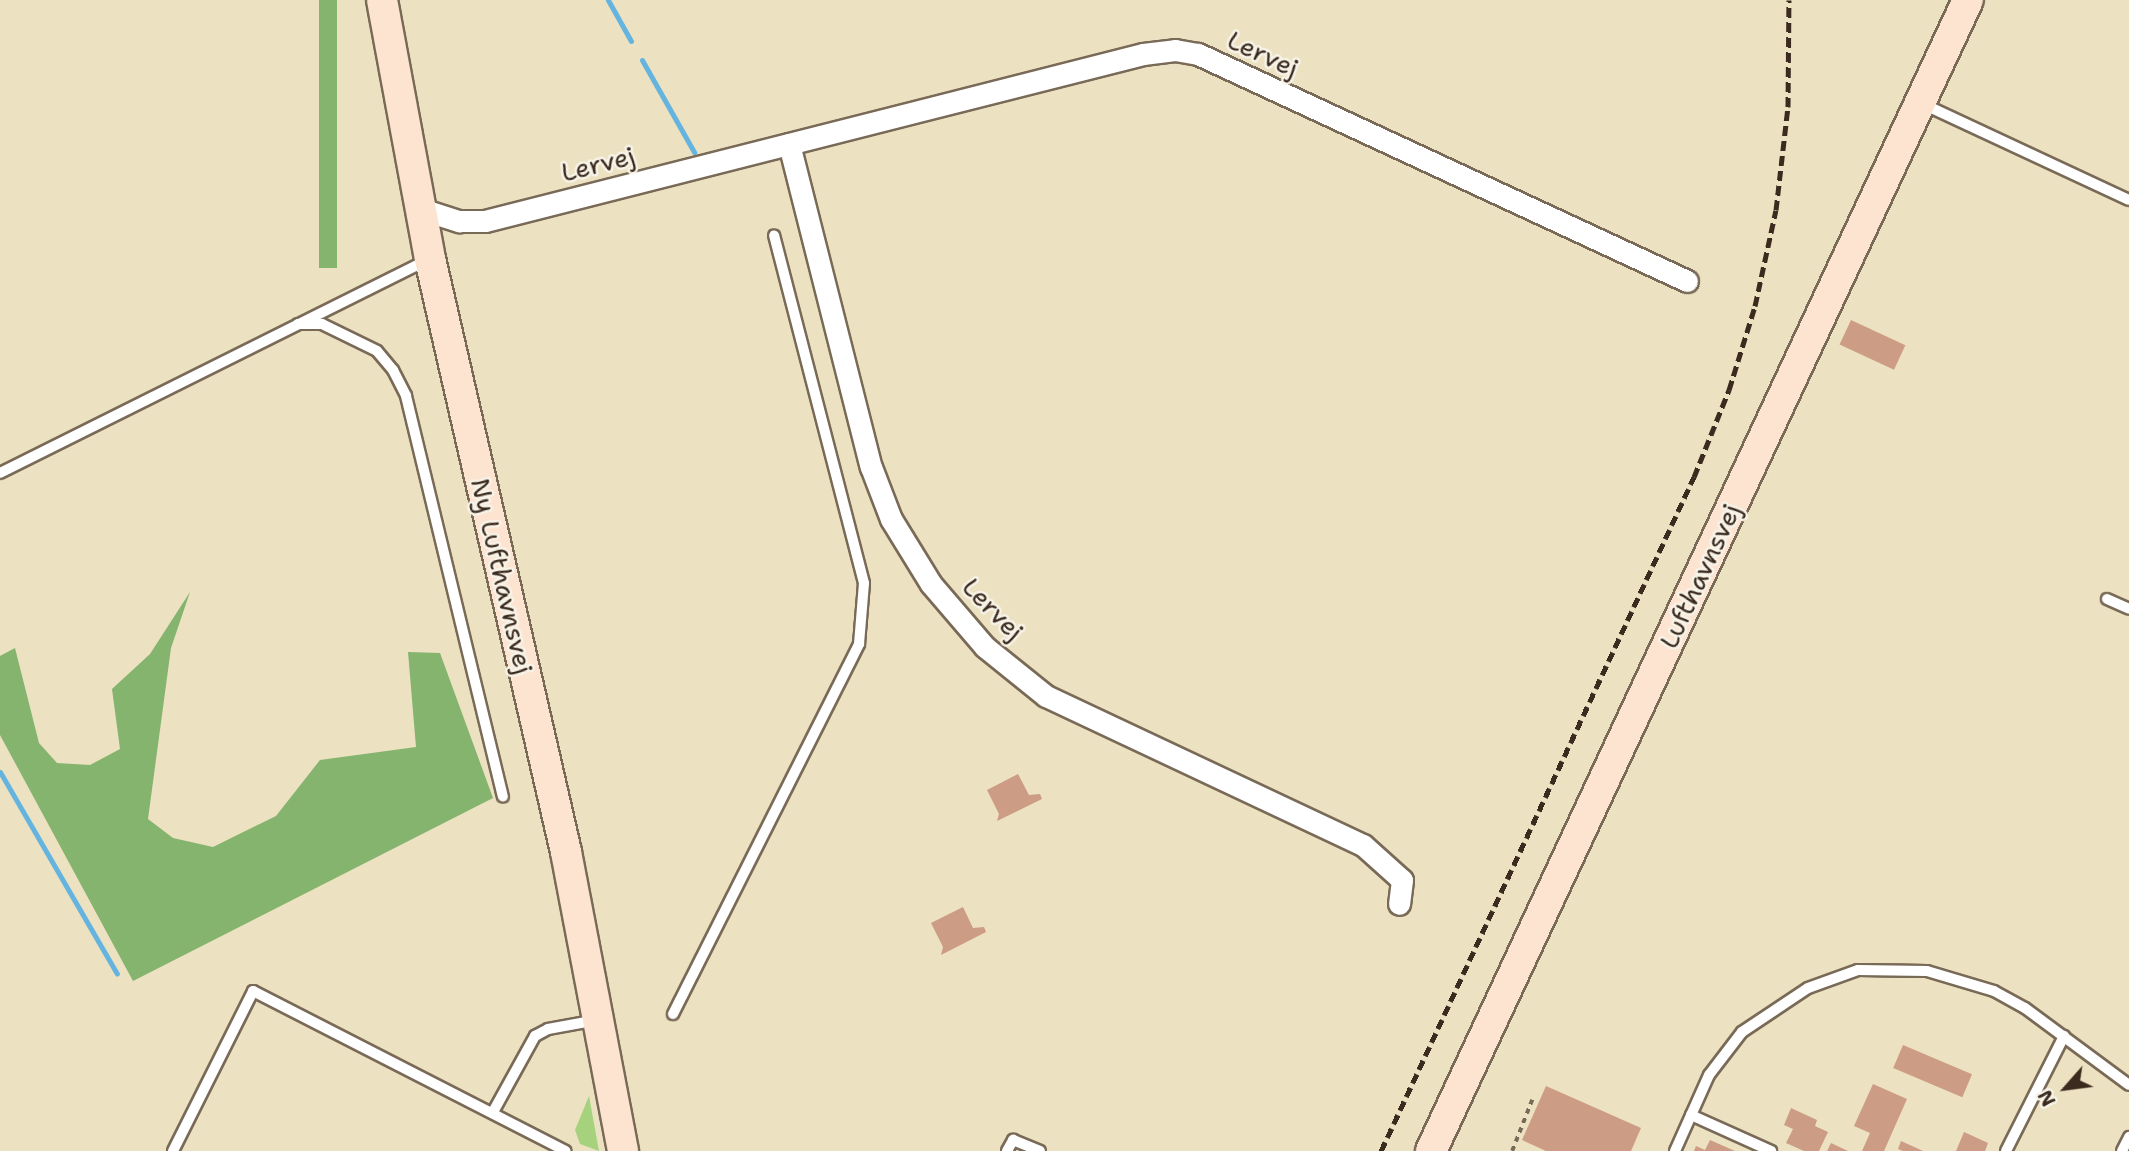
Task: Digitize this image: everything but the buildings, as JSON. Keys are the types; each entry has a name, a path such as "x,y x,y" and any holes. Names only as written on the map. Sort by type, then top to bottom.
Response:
{"street":[{"name":"Ny Lufthavnsvej","path":"382,0 430,259 566,852 623,1151"},
{"name":"Lufthavnsvej","path":"1431,1151 1968,0"},
{"name":"Lervej","path":"421,209 459,220 485,221 1143,54 1175,50 1198,54 1688,281"},
{"name":"Lervej","path":"789,145 872,467 891,519 931,584 985,647 1046,696 1363,845 1402,880 1399,904"}],"lane":[{"path":"1920,103 2129,200"},
{"path":"673,1014 859,644 864,583 774,235"},
{"path":"0,473 430,259"},
{"path":"298,324 323,324 377,351 393,370 406,397 503,796"},
{"path":"2106,598 2129,609"},
{"path":"1675,1151 1709,1075 1742,1032 1808,988 1858,970 1927,971 1966,979 2025,1007 2129,1086"},
{"path":"173,1151 253,991 565,1151"},
{"path":"493,1112 535,1036 548,1029 599,1020"},
{"path":"2006,1151 2064,1037"},
{"path":"1691,1115 1771,1151"},
{"path":"2122,1151 2129,1137"},
{"path":"1007,1151 1013,1140 1040,1151"}],"path":[{"path":"1514,1150 1532,1100"}],"green space":[{"path":"319,0 337,0 337,268 319,268"},
{"path":"190,592 171,648 148,819 173,838 213,847 276,816 320,760 416,747 408,652 440,653 493,798 133,981 0,735 0,656 15,648 39,743 57,763 90,765 120,749 112,689 150,654"},
{"path":"589,1096 599,1151 580,1144 575,1130"}],"waterway":[{"path":"608,0 631,41"},
{"path":"642,60 694,152"},
{"path":"0,772 117,974"}],"railway":[{"path":"1381,1151 1694,477 1729,390 1755,306 1776,210 1788,107 1789,0"}]}
